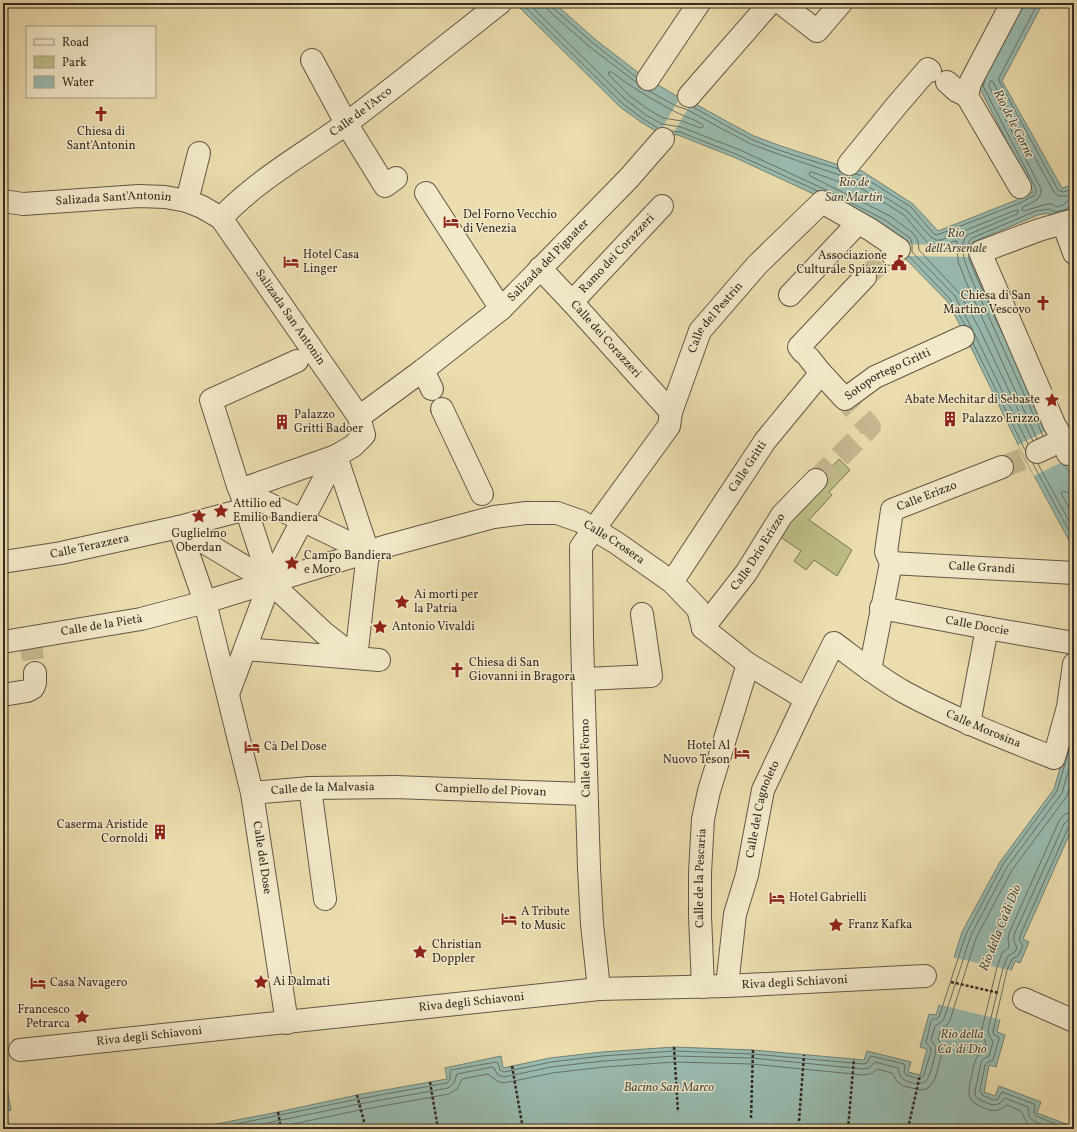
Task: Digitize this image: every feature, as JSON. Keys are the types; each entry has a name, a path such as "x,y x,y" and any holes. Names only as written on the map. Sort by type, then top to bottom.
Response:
{"street":[{"name":"Calle de l'Arco","path":"221,218 258,185 346,123 500,3"},
{"path":"689,96 770,3"},
{"path":"781,3 818,31 841,3"},
{"path":"967,96 970,83 1012,3"},
{"path":"648,79 691,6"},
{"path":"312,60 346,123 385,186 396,178"},
{"path":"849,164 896,105 928,70 957,91 967,96 1020,187"},
{"name":"Salizada del Pignater","path":"358,418 428,379 501,309 629,178 663,139"},
{"path":"187,201 199,153"},
{"path":"426,194 501,309"},
{"name":"Salizada Sant'Antonin","path":"3,201 23,204 139,196 165,197 187,201 202,207 221,218"},
{"name":"Calle del Pestrin","path":"593,529 669,426 671,412 700,331 757,265 822,202 903,251"},
{"name":"Ramo dei Corazzeri","path":"572,302 662,206"},
{"name":"Salizada San Antonin","path":"221,218 303,359 358,418"},
{"path":"1051,450 995,287 980,252 1068,221 1074,253"},
{"path":"790,295 858,223"},
{"name":"Calle dei Corazzeri","path":"540,268 671,412"},
{"name":"Calle Gritti","path":"672,582 765,441 811,361 799,347 865,278"},
{"name":"Sotoportego Gritti","path":"811,361 847,402 875,377 964,337"},
{"path":"270,582 211,400 303,359"},
{"path":"442,409 489,507"},
{"path":"177,527 241,495 344,451 364,435 358,418"},
{"path":"228,694 270,582 302,520 344,451"},
{"path":"344,451 368,552 356,658"},
{"name":"Calle Erizzo","path":"870,670 890,563 886,552 892,510 1002,467"},
{"name":"Calle Drio Erizzo","path":"703,628 746,573 782,515 816,480"},
{"path":"241,495 302,520 368,552"},
{"name":"Calle Crosera","path":"368,552 489,507 526,513 557,513 580,521 615,542 672,582 698,609 703,628"},
{"path":"177,527 270,582 324,633 356,658"},
{"path":"177,527 202,603 228,694"},
{"name":"Calle Terazzera","path":"3,562 60,553 177,527"},
{"name":"Calle del Forno","path":"593,529 581,547 589,868 592,924 599,989"},
{"path":"202,603 368,552"},
{"name":"Calle Grandi","path":"890,563 1074,574"},
{"name":"Calle de la Pietà","path":"3,642 141,619 202,603"},
{"name":"Calle Doccie","path":"881,608 1074,643"},
{"path":"584,679 651,676 642,614"},
{"path":"703,628 748,664 806,699"},
{"path":"969,724 987,628"},
{"name":"Calle Morosina","path":"834,643 870,670 904,691 969,724 1054,758 1068,706 1074,664"},
{"name":"Calle del Cagnoleto","path":"727,986 735,914 747,875 764,790 806,699 834,643"},
{"path":"245,649 379,660"},
{"name":"Calle de la Pescaria","path":"703,987 700,916 702,819 748,664"},
{"path":"3,695 27,691 33,688 35,683 35,673"},
{"name":"Calle del Dose","path":"228,694 252,793 287,1023"},
{"name":"Campiello del Piovan","path":"395,787 586,794"},
{"name":"Calle de la Malvasia","path":"252,793 310,788 395,787"},
{"path":"310,788 325,899"},
{"name":"Riva degli Schiavoni","path":"20,1050 599,989 703,987 925,976"},
{"path":"1024,1000 1074,1021"}],"path":[{"path":"903,251 953,251"},
{"path":"951,982 1000,994"},
{"path":"674,1047 678,1112"},
{"path":"750,1118 753,1050"},
{"path":"799,1121 804,1055"},
{"path":"848,1129 854,1059"},
{"path":"512,1066 523,1129"},
{"path":"909,1124 920,1075"},
{"path":"430,1082 438,1129"},
{"path":"358,1095 366,1129"},
{"path":"278,1112 281,1129"}],"green space":[{"path":"839,459 850,470 829,492 832,495 809,520 852,550 837,576 814,560 806,570 794,561 801,551 776,534 818,481"}],"water":[{"path":"515,3 554,3 596,40 640,74 680,98 692,102 754,136 842,166 862,171 913,204 938,231 1033,192 978,85 1018,3 1043,3 1002,81 1062,188 1074,185 1073,212 1050,217 1049,213 1038,215 973,242 972,257 1074,483 1074,552 1025,459 948,302 903,256 820,197 736,158 678,135 659,133 641,122 620,107"},
{"name":"Bacino San Marco","path":"1074,711 1074,824 1023,939 1029,942 1020,963 1015,961 1011,971 997,1032 1005,1035 996,1067 989,1065 984,1092 995,1096 999,1086 1041,1102 1037,1113 1074,1127 1074,1129 191,1129 357,1095 447,1079 445,1068 501,1056 503,1068 550,1058 602,1052 674,1047 753,1050 864,1060 867,1051 911,1062 908,1072 920,1075 927,1049 920,1047 929,1014 936,1015 962,932 1000,862 1054,789 1071,730"},
{"path":"7,1089 11,1110 7,1111 9,1129 3,1129 3,1090"}],"pier":[{"path":"681,96 693,100 671,137 658,135"},
{"path":"903,244 973,246 972,257 903,256"},
{"path":"1051,428 1066,460 1034,476 1018,445"},
{"path":"952,957 1013,971 1002,1020 937,1004"}],"tunnel":[{"path":"865,277 892,254"},
{"path":"816,480 870,427 849,404"},
{"path":"1002,467 1023,459"},
{"path":"30,638 35,673"}],"place":[{"name":"Chiesa di Sant'Antonin","path":"101,114"},
{"name":"Del Forno Vecchio di Venezia","path":"451,222"},
{"name":"Hotel Casa Linger","path":"291,262"},
{"name":"Associazione Culturale Spiazzi","path":"899,263"},
{"name":"Chiesa di San Martino Vescovo","path":"1043,303"},
{"name":"Abate Mechitar di Sebaste","path":"1052,400"},
{"name":"Palazzo Erizzo","path":"950,419"},
{"name":"Palazzo Gritti Badoer","path":"282,422"},
{"name":"Attilio ed Emilio Bandiera","path":"221,511"},
{"name":"Guglielmo Oberdan","path":"199,516"},
{"name":"Campo Bandiera e Moro","path":"292,563"},
{"name":"Ai morti per la Patria","path":"402,602"},
{"name":"Antonio Vivaldi","path":"380,627"},
{"name":"Chiesa di San Giovanni in Bragora","path":"457,670"},
{"name":"Cà Del Dose","path":"252,747"},
{"name":"Hotel Al Nuovo Teson","path":"742,753"},
{"name":"Caserma Aristide Cornoldi","path":"160,832"},
{"name":"Hotel Gabrielli","path":"777,898"},
{"name":"A Tribute to Music","path":"509,919"},
{"name":"Franz Kafka","path":"836,925"},
{"name":"Christian Doppler","path":"420,952"},
{"name":"Ai Dalmati","path":"261,982"},
{"name":"Casa Navagero","path":"38,983"},
{"name":"Francesco Petrarca","path":"82,1017"}],"water label":[{"name":"Rio de le Gorne","path":"1013,124"},
{"name":"Rio de San Martin","path":"854,190"},
{"name":"Rio dell'Arsenale","path":"956,242"},
{"name":"Rio della Ca'di Dio","path":"1001,928"},
{"name":"Rio della Ca' di Dio","path":"962,1042"}]}
